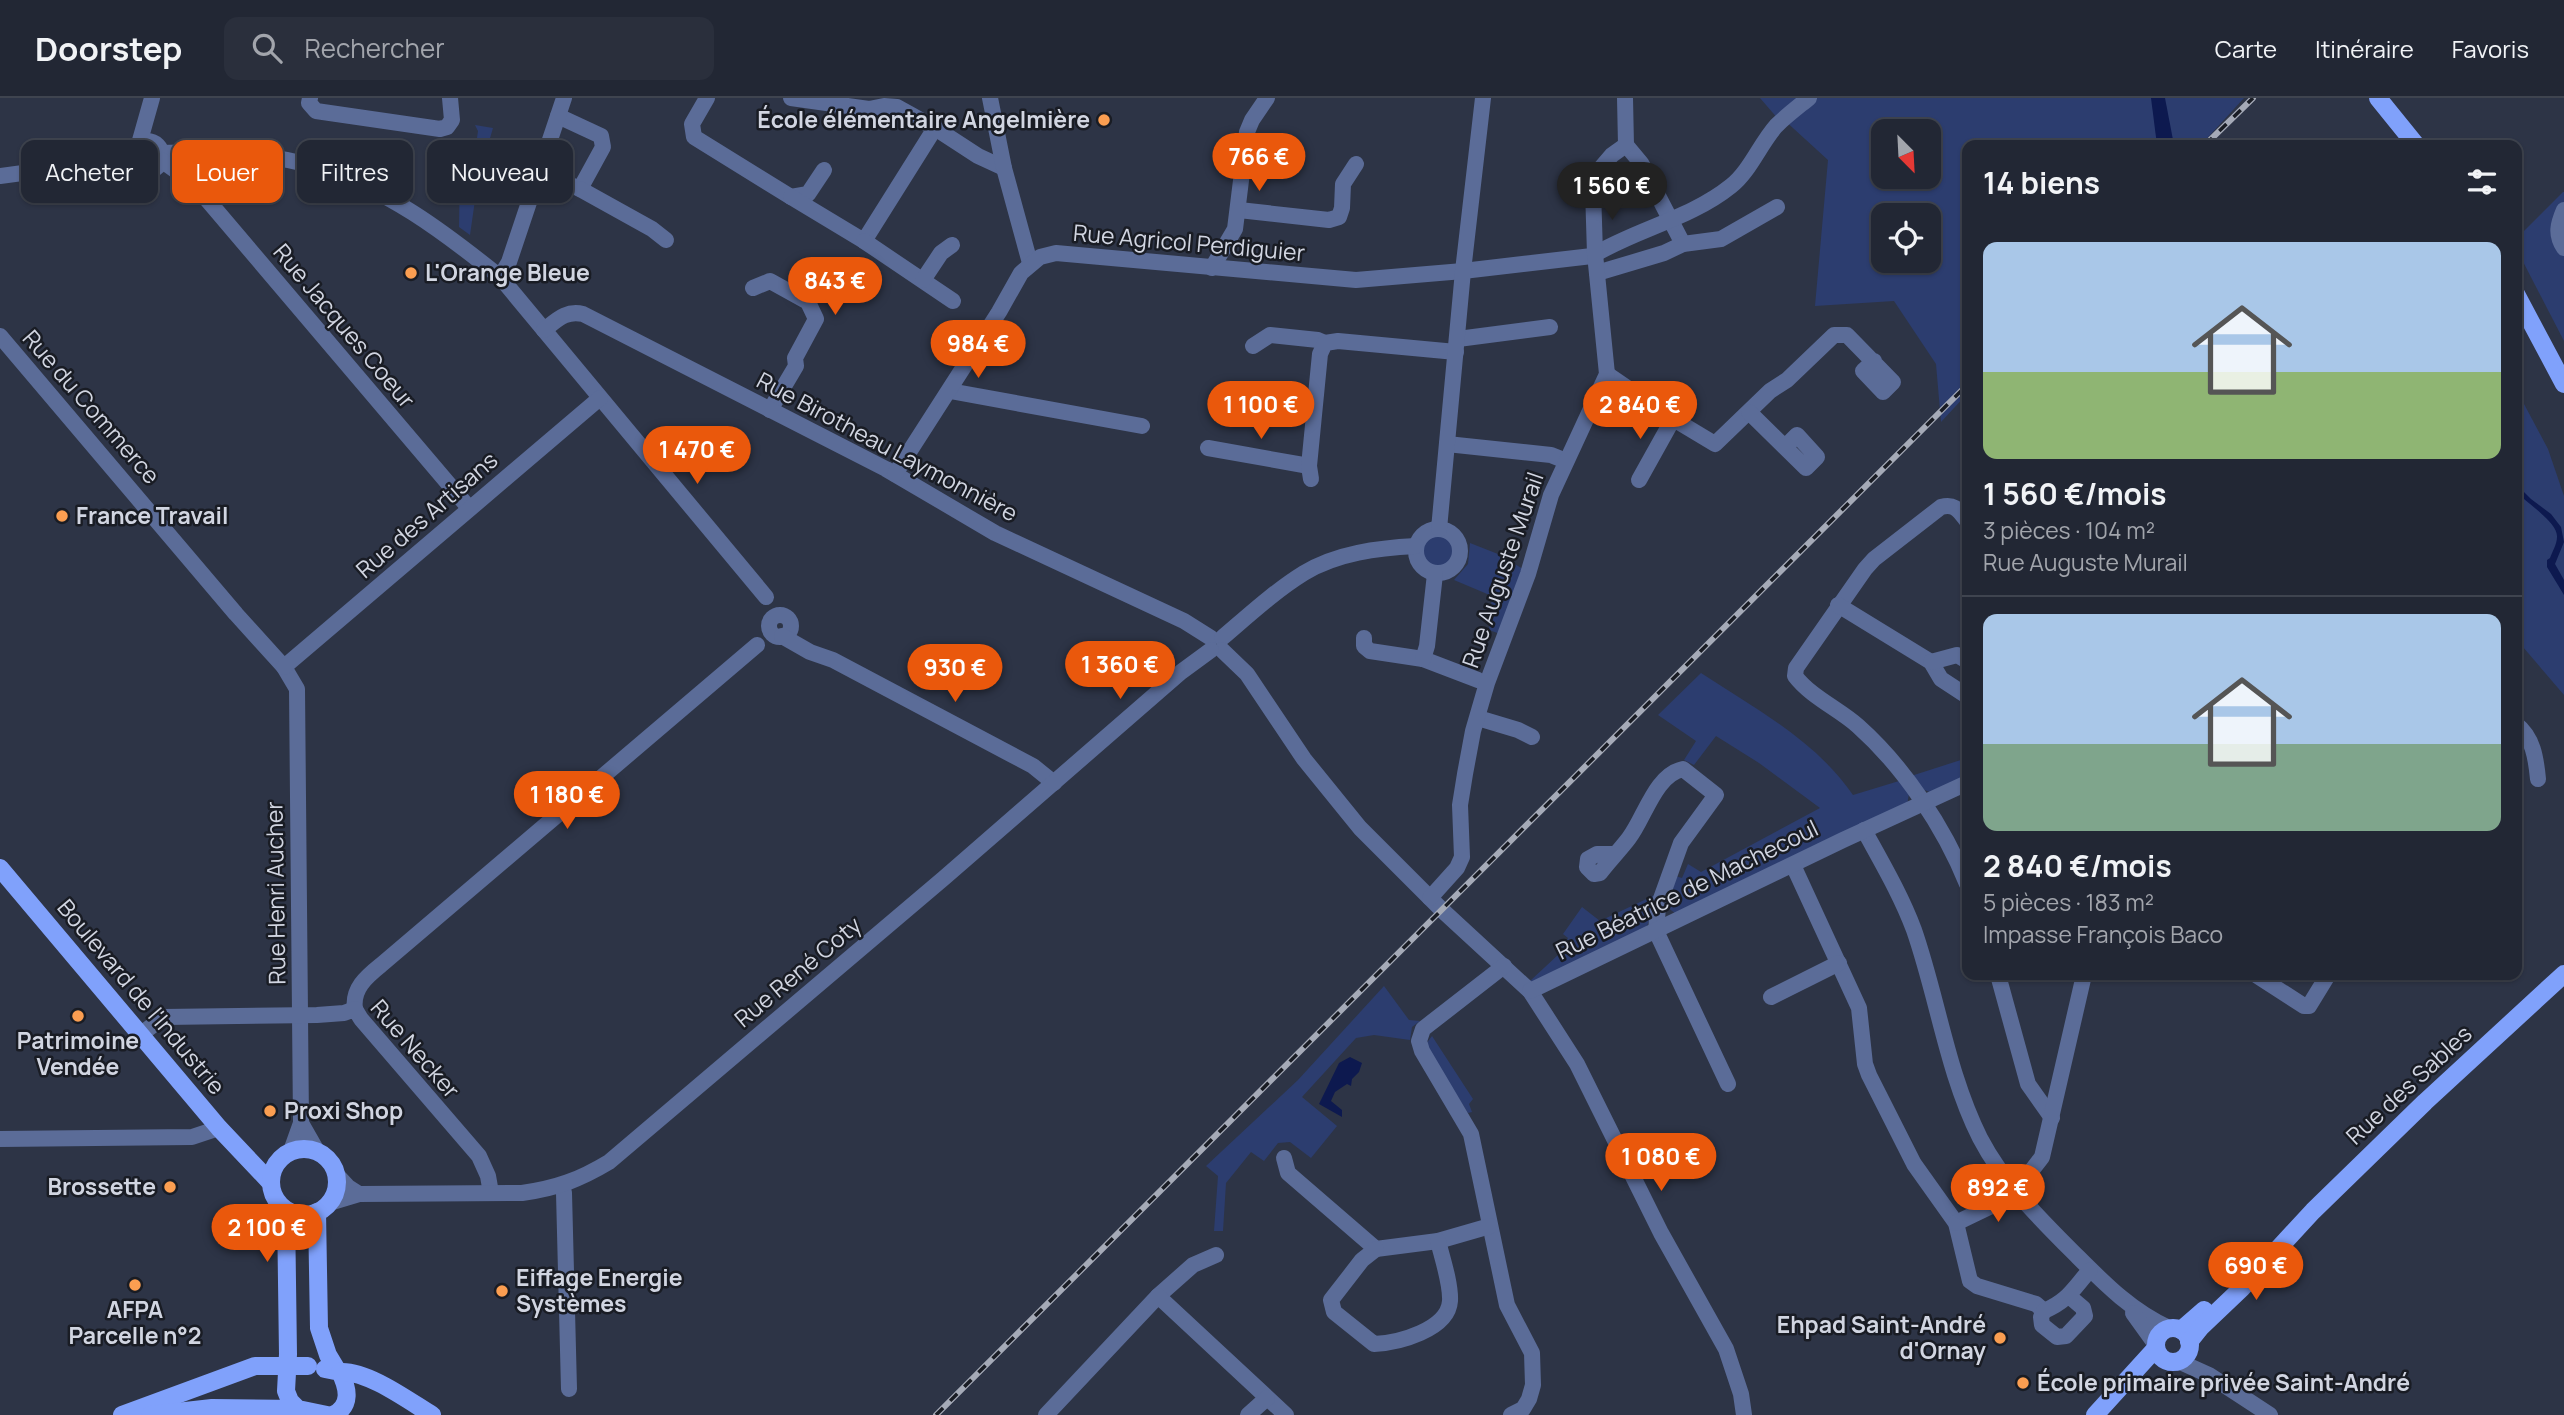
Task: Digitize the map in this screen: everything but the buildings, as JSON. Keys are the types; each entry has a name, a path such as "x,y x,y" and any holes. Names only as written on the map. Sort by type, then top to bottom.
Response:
{"main road":[{"path":"2378,98 2412,140"},
{"path":"2522,306 2564,384"},
{"name":"Boulevard de l'Industrie","path":"0,868 219,1128 271,1183"},
{"name":"Rue des Sables","path":"2182,1337 2201,1327 2418,1108 2564,974"},
{"path":"244,1156 258,1160 309,1149 317,1151 326,1157 336,1174 334,1194 323,1207 296,1214 278,1203 271,1183 275,1165 286,1154"},
{"path":"323,1207 319,1328 325,1347 345,1383 347,1396 341,1412"},
{"path":"286,1210 287,1374 290,1401 303,1412"},
{"path":"122,1415 255,1366 275,1349 282,1338 287,1318"},
{"path":"2160,1335 2182,1337 2186,1356 2164,1354 2160,1335"},
{"path":"2097,1415 2152,1369 2164,1354"},
{"path":"255,1366 287,1374 308,1366 348,1371 367,1378 432,1415"},
{"path":"150,1415 212,1408 327,1415"}],"street":[{"path":"147,140 146,117 152,98"},
{"path":"310,98 309,103 316,111 440,129 447,127 452,120 450,98"},
{"path":"551,140 564,98"},
{"path":"707,98 692,124 694,137 864,241 953,301"},
{"path":"791,98 869,109 883,102 897,107 978,156 1004,168"},
{"path":"895,474 950,391 1021,273 1030,263 1004,168 990,98"},
{"path":"1212,268 1235,229 1247,132 1267,98"},
{"path":"1439,529 1483,98"},
{"path":"1625,98 1626,145 1641,163 1683,243"},
{"name":"Rue Agricol Perdiguier","path":"1030,263 1055,253 1356,280 1464,271 1595,254 1671,221 1733,184 1776,126 1809,98"},
{"path":"558,116 601,136 603,147 580,189"},
{"path":"864,241 935,128"},
{"path":"1626,145 1612,155 1600,169 1593,190 1595,254 1607,374 1715,444 1834,335 1847,335 1874,361"},
{"path":"158,154 213,151 266,156 316,167 407,208 456,242 500,277 766,597 777,627 810,652 833,660 1033,766 1054,783"},
{"name":"Rue Jacques Coeur","path":"158,161 193,183 469,508"},
{"path":"1239,210 1329,220 1339,217 1343,184 1356,164"},
{"path":"791,197 808,194 824,170"},
{"path":"0,176 21,173"},
{"path":"573,186 652,229 666,240"},
{"path":"500,277 509,262 530,203"},
{"path":"1597,273 1664,253 1683,243 1721,239 1777,207"},
{"path":"2564,209 2558,222 2557,236 2564,248"},
{"path":"923,280 941,253 952,245"},
{"path":"752,288 770,281 808,302 817,319 795,358 796,366 771,410"},
{"name":"Rue Birotheau Laymonnière","path":"544,330 564,315 574,312 583,314 895,474 995,533 1184,621 1217,644 1247,674 1304,759 1360,828 1530,991 1577,1064 1661,1233 1726,1349 1737,1381 1744,1415"},
{"path":"1253,346 1270,335 1325,343 1338,341 1457,345 1550,327"},
{"name":"Rue du Commerce","path":"0,336 284,667"},
{"path":"1208,448 1310,472 1320,354 1325,343"},
{"name":"Rue Auguste Murail","path":"1430,898 1457,869 1462,857 1460,805 1473,731 1487,683 1528,574 1545,511 1607,374"},
{"path":"950,391 1142,426"},
{"name":"Rue des Artisans","path":"284,667 600,398"},
{"path":"1749,412 1785,447"},
{"path":"1639,480 1673,419"},
{"path":"1447,444 1551,455 1566,461"},
{"path":"1962,515 1949,505 1941,507 1874,559 1838,605 1796,668 1795,676 1857,725 1880,747 1947,839 1962,873"},
{"path":"1439,529 1455,536 1460,553 1452,568 1435,574 1420,566 1415,556 1416,546 1425,532 1439,529"},
{"name":"Rue René Coty","path":"323,1207 359,1194 522,1193 562,1186 609,1162 1279,590 1307,571 1353,554 1416,546"},
{"path":"1423,659 1427,646 1435,574"},
{"path":"1838,605 1931,662 1941,679 1962,693"},
{"path":"355,1009 356,993 374,971 777,627"},
{"path":"1364,638 1364,646 1370,651 1423,659 1478,680"},
{"path":"1931,662 1957,655 1962,658"},
{"name":"Rue Henri Aucher","path":"284,667 297,689 301,1123 286,1154"},
{"path":"1478,718 1532,737"},
{"path":"2522,729 2527,733 2538,779"},
{"path":"1615,854 1629,839 1662,782 1672,772 1683,769 1716,794 1681,843 1658,907 1656,931 1728,1084"},
{"name":"Rue Béatrice de Machecoul","path":"1530,991 1962,785"},
{"path":"1864,830 1898,892 1914,932 1961,1096 1981,1139 2016,1192 2047,1228 2125,1303 2164,1354 2209,1375 2270,1415"},
{"path":"1793,865 1859,1008 1865,1064 1869,1075 1914,1164 1956,1223 1970,1280 1977,1286 2036,1304 2044,1311"},
{"path":"1771,997 1839,963"},
{"path":"1504,966 1423,1029 1419,1041 1422,1051 1471,1133 1507,1305 1532,1353 1533,1385 1530,1399 1523,1409 1511,1415"},
{"path":"1999,980 2028,1084 2053,1118"},
{"path":"1956,1223 2012,1196 2042,1157 2083,980"},
{"path":"2264,980 2304,1006 2309,1006 2326,980"},
{"name":"Rue Necker","path":"141,1034 164,1017 300,1015 344,1013 355,1009 360,1019 479,1156 488,1176 491,1193"},
{"name":"Rue Henri Aucher","path":"301,1123 317,1151"},
{"path":"0,1139 192,1137 219,1128"},
{"path":"1284,1158 1288,1173 1376,1249"},
{"path":"336,1174 359,1194"},
{"path":"562,1186 569,1389"},
{"path":"1438,1241 1451,1299 1447,1314 1432,1328 1391,1343 1374,1344 1335,1312 1331,1300 1362,1260 1376,1249 1438,1241 1490,1226"},
{"path":"1046,1415 1158,1296 1193,1265 1216,1255"},
{"path":"2070,1297 2083,1308 2085,1316 2066,1336 2057,1337 2042,1325 2041,1317 2044,1311 2070,1297 2073,1289 2090,1270"},
{"path":"1158,1296 1286,1415"},
{"path":"2125,1303 2182,1337 2209,1375"},
{"path":"1248,1415 1268,1398"}],"shaded area":[{"path":"1760,98 2244,98 2206,140 1962,140 1962,399 1941,422 1936,364 1894,301 1815,306 1828,160 1782,118 1779,120"},
{"path":"2151,98 2165,98 2173,140 2156,140"},
{"path":"475,125 493,128 489,140 477,140 478,131"},
{"path":"2564,192 2564,341 2522,260 2522,233"},
{"path":"459,203 475,203 470,235 459,227"},
{"path":"2522,400 2548,449 2564,496 2564,695 2522,646"},
{"path":"2522,490 2551,514 2561,527 2564,542 2555,564 2564,580 2564,595 2547,567 2547,560 2557,537 2553,525 2522,496"},
{"path":"1437,535 1448,540 1453,551 1448,562 1437,567 1426,562 1421,551 1426,540"},
{"path":"1470,543 1498,554 1523,569 1503,635 1489,630 1492,596 1454,580 1468,564"},
{"path":"1701,673 1803,742 1838,775 1853,795 1899,781 1909,794 1907,805 1676,914 1667,907 1675,876 1682,878 1688,864 1701,872 1820,808 1759,763 1716,736 1694,765 1684,760 1696,741 1658,715"},
{"path":"1962,760 1962,778 1932,793 1922,789 1911,776"},
{"path":"1657,894 1648,924 1643,931 1535,982 1530,981 1559,954 1568,938 1563,934 1582,907 1600,921"},
{"path":"1384,986 1409,1020 1420,1021 1412,1027 1410,1040 1374,1035 1356,1038 1302,1097 1337,1126 1311,1158 1290,1142 1278,1143 1264,1161 1251,1152 1226,1183 1223,1231 1214,1231 1218,1176 1206,1166 1298,1080"},
{"path":"1432,1036 1473,1099 1469,1104 1472,1112 1468,1113 1425,1045"},
{"path":"1350,1057 1362,1063 1359,1072 1352,1079 1351,1086 1347,1084 1335,1092 1331,1101 1342,1110 1342,1117 1319,1104 1339,1063"}],"railway":[{"path":"2210,140 2253,98"},
{"path":"936,1415 1962,390"}],"place":[{"name":"École élémentaire Angelmière","path":"1104,120"},
{"name":"L'Orange Bleue","path":"411,273"},
{"name":"France Travail","path":"62,516"},
{"name":"Patrimoine Vendée","path":"78,1016"},
{"name":"Proxi Shop","path":"270,1111"},
{"name":"Brossette","path":"170,1187"},
{"name":"AFPA Parcelle n°2","path":"135,1285"},
{"name":"Eiffage Energie Systèmes","path":"502,1291"},
{"name":"Ehpad Saint-André d'Ornay","path":"2000,1338"},
{"name":"École primaire privée Saint-André","path":"2023,1383"}]}
